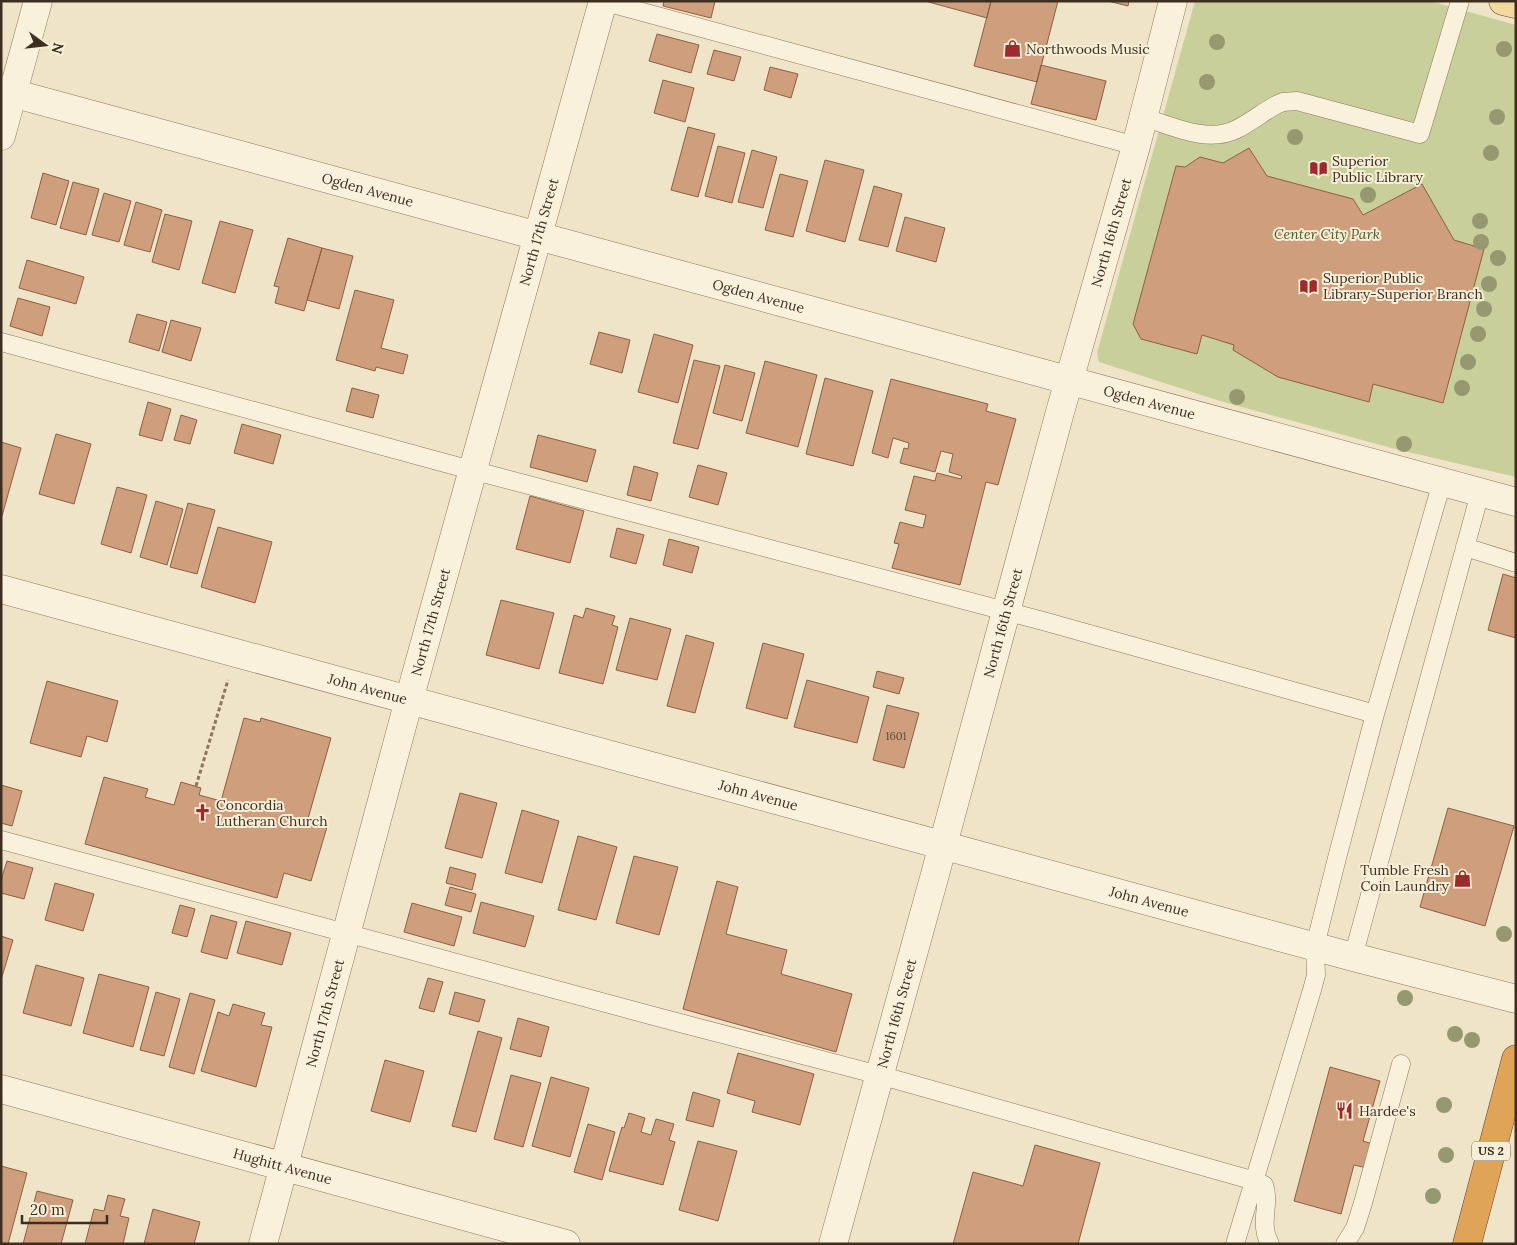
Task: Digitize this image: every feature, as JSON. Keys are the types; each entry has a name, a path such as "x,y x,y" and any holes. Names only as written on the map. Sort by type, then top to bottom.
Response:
{"highway":[{"name":"US 2","path":"1467,1244 1516,1059"}],"main road":[{"path":"1503,1 1516,4"}],"street":[{"path":"1,136 7,92 38,1"},
{"name":"North 17th Street","path":"263,1244 409,700 539,236 602,1"},
{"name":"North 16th Street","path":"833,1244 1069,381 1136,146 1173,1"},
{"name":"Ogden Avenue","path":"7,92 1516,502"},
{"name":"John Avenue","path":"1,589 1353,957 1516,999"},
{"name":"Hughitt Avenue","path":"1,1089 566,1244"}],"lane":[{"path":"602,1 1136,146"},
{"path":"1143,117 1199,134 1214,135 1236,130 1276,105 1297,100 1420,134 1460,1"},
{"path":"1,342 1006,611 1375,714"},
{"path":"1234,1244 1255,1181 1316,974 1315,946 1375,714 1442,482"},
{"path":"1353,957 1480,492"},
{"path":"1465,547 1516,563"},
{"path":"1,840 879,1075 1255,1181 1264,1185 1266,1191 1264,1223 1266,1236 1270,1244"},
{"path":"1345,1244 1355,1228 1363,1203 1401,1064"}],"path":[{"path":"196,786 236,653"}],"green space":[{"name":"Center City Park","path":"1195,1 1430,1 1516,25 1516,477 1395,449 1220,401 1099,362 1097,353"}],"building":[{"path":"664,1 715,1 711,18 663,6"},
{"path":"925,1 991,1 987,18"},
{"name":"Northwoods Music","path":"991,1 1058,1 1037,82 974,66"},
{"path":"1108,1 1129,1 1128,6"},
{"path":"657,34 699,45 691,73 649,61"},
{"path":"714,50 741,57 734,81 707,74"},
{"path":"1041,65 1106,81 1096,120 1031,104"},
{"path":"770,67 798,74 791,98 764,90"},
{"path":"663,80 694,88 685,122 654,113"},
{"path":"688,127 715,134 698,197 671,190"},
{"path":"718,146 745,153 732,203 705,196"},
{"name":"Superior Public Library-Superior Branch","path":"1249,148 1267,176 1353,199 1363,215 1422,184 1454,240 1484,249 1443,403 1373,384 1369,402 1278,377 1233,350 1234,345 1202,335 1197,354 1141,339 1133,324 1176,166 1185,167 1200,157 1223,163"},
{"path":"752,150 777,157 763,208 738,202"},
{"path":"825,160 864,170 845,242 806,231"},
{"path":"43,173 69,181 56,225 31,218"},
{"path":"780,174 808,181 793,237 765,230"},
{"path":"73,182 99,189 86,235 60,228"},
{"path":"874,186 902,194 888,247 859,240"},
{"path":"104,193 131,201 119,242 92,235"},
{"path":"136,202 162,210 150,252 124,245"},
{"path":"165,214 192,221 179,270 152,262"},
{"path":"905,217 945,228 936,262 896,251"},
{"path":"220,221 253,230 235,293 202,283"},
{"path":"288,238 322,248 304,311 275,303 279,287 274,286"},
{"path":"322,248 353,256 339,309 307,300"},
{"path":"27,260 84,277 76,304 19,288"},
{"path":"355,290 394,300 381,348 408,355 403,374 376,367 375,371 336,360"},
{"path":"18,298 50,307 42,336 10,326"},
{"path":"137,314 167,322 159,351 129,342"},
{"path":"171,320 201,328 191,361 162,352"},
{"path":"599,332 630,340 622,373 590,364"},
{"path":"654,334 693,345 678,403 638,392"},
{"path":"694,360 720,366 698,449 673,443"},
{"path":"765,361 817,375 798,447 746,433"},
{"path":"725,365 755,373 742,421 713,413"},
{"path":"825,378 873,391 853,466 806,454"},
{"path":"891,379 988,404 986,411 1016,419 998,485 986,482 960,585 892,568 899,544 894,543 900,522 923,528 926,515 905,510 914,476 935,481 937,473 961,479 962,476 949,472 953,454 941,451 935,472 900,463 904,448 908,449 909,443 893,438 888,458 872,453"},
{"path":"352,388 379,395 373,418 346,411"},
{"path":"148,402 171,409 162,441 139,435"},
{"path":"181,415 197,420 190,444 174,440"},
{"path":"242,424 281,435 273,464 234,453"},
{"path":"56,434 91,444 74,504 39,494"},
{"path":"538,435 596,450 587,482 530,467"},
{"path":"1,442 21,448 2,516 1,515"},
{"path":"698,465 727,473 718,505 689,497"},
{"path":"634,466 658,473 651,501 627,495"},
{"path":"117,487 147,495 131,553 101,544"},
{"path":"530,496 584,511 570,563 516,549"},
{"path":"156,501 183,509 167,565 140,557"},
{"path":"188,503 215,510 197,574 170,567"},
{"path":"218,527 272,542 255,603 201,587"},
{"path":"617,528 644,535 636,564 610,557"},
{"path":"669,539 699,547 692,573 663,565"},
{"path":"1503,574 1516,578 1516,638 1488,630"},
{"path":"501,600 554,613 539,669 486,655"},
{"path":"586,608 615,616 612,625 618,627 603,684 559,673 574,615 583,618"},
{"path":"630,618 671,629 657,680 616,670"},
{"path":"686,635 714,643 695,713 667,706"},
{"path":"763,643 804,654 787,719 746,708"},
{"path":"877,671 904,678 899,694 873,687"},
{"path":"807,680 869,697 857,743 794,727"},
{"path":"47,681 118,701 107,742 87,736 81,757 30,743"},
{"path":"887,705 919,713 904,768 873,760"},
{"name":"Concordia Lutheran Church","path":"244,718 260,722 261,718 331,738 307,822 327,827 311,881 284,873 277,898 85,844 104,777 148,789 145,797 174,805 181,782 201,788 199,795 221,801"},
{"path":"1,785 22,791 12,826 1,823"},
{"path":"460,793 497,803 482,858 445,848"},
{"path":"1448,808 1514,826 1485,926 1420,907"},
{"path":"522,810 559,821 542,883 505,873"},
{"path":"578,836 617,847 596,920 558,910"},
{"path":"634,856 678,867 659,935 616,923"},
{"path":"7,861 33,868 24,899 1,893 1,880"},
{"path":"450,867 476,874 472,890 446,883"},
{"path":"717,881 738,887 726,934 787,950 781,974 852,994 836,1052 683,1009"},
{"path":"55,883 94,894 83,931 45,920"},
{"path":"450,887 476,894 471,912 445,905"},
{"path":"481,902 534,916 525,947 473,933"},
{"path":"412,903 462,917 454,946 404,932"},
{"path":"180,905 195,909 187,937 172,933"},
{"path":"211,915 237,922 227,959 201,952"},
{"path":"246,921 291,933 282,965 237,953"},
{"path":"1,936 13,940 1,980"},
{"path":"36,965 84,978 71,1026 23,1013"},
{"path":"99,974 149,987 133,1047 83,1033"},
{"path":"428,978 443,982 434,1012 419,1008"},
{"path":"156,992 180,999 164,1056 140,1050"},
{"path":"455,992 485,1000 479,1022 449,1014"},
{"path":"190,993 215,1000 194,1074 169,1067"},
{"path":"233,1004 265,1013 261,1025 272,1027 256,1087 201,1071 218,1012 229,1016"},
{"path":"518,1018 549,1027 541,1057 510,1049"},
{"path":"478,1031 502,1038 476,1132 452,1126"},
{"path":"738,1053 814,1074 800,1125 752,1112 755,1101 727,1093"},
{"path":"385,1060 424,1071 410,1122 371,1111"},
{"name":"Hardee's","path":"1330,1067 1380,1081 1363,1141 1373,1144 1367,1168 1354,1165 1341,1214 1294,1201"},
{"path":"511,1075 541,1083 523,1147 494,1139"},
{"path":"551,1077 589,1088 570,1157 532,1146"},
{"path":"693,1092 720,1100 713,1127 686,1120"},
{"path":"629,1113 645,1118 641,1132 651,1135 656,1119 674,1124 669,1140 675,1142 663,1185 609,1171 622,1127 624,1128"},
{"path":"588,1124 615,1132 602,1180 574,1172"},
{"path":"698,1141 737,1151 718,1221 679,1210"},
{"path":"1035,1145 1100,1163 1078,1244 953,1244 973,1172 1023,1186"},
{"path":"1,1166 27,1173 8,1244 1,1244"},
{"path":"37,1191 73,1200 61,1244 23,1244"},
{"path":"108,1195 125,1199 120,1216 129,1218 123,1244 85,1244 94,1209 104,1211"},
{"path":"153,1209 200,1222 194,1244 144,1244"}],"place":[{"name":"Northwoods Music","path":"1012,49"},
{"name":"Superior Public Library","path":"1318,169"},
{"name":"Superior Public Library-Superior Branch","path":"1309,286"},
{"name":"Concordia Lutheran Church","path":"202,813"},
{"name":"Tumble Fresh Coin Laundry","path":"1463,878"},
{"name":"Hardee's","path":"1345,1111"}]}
